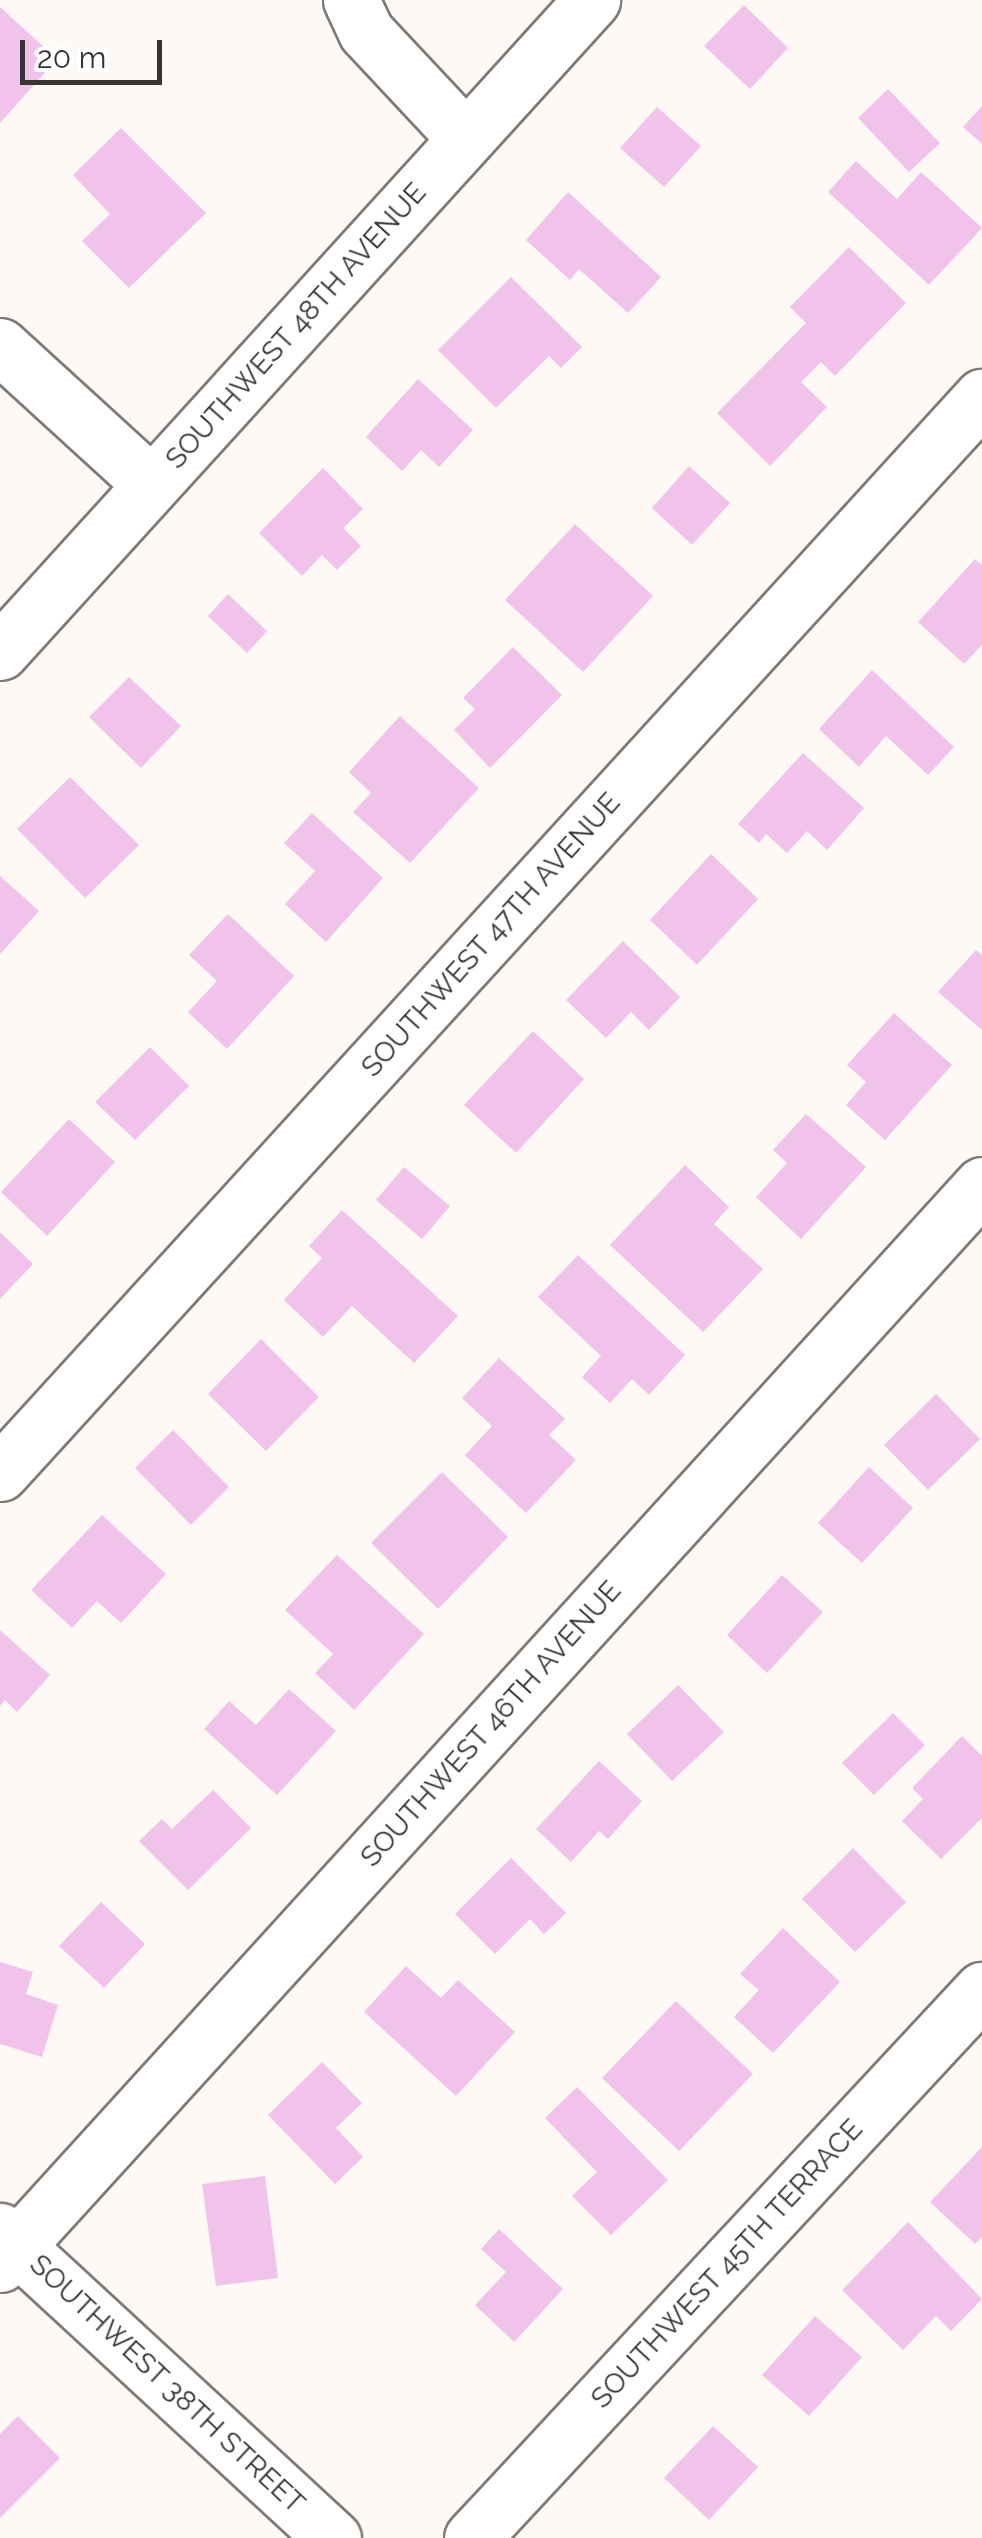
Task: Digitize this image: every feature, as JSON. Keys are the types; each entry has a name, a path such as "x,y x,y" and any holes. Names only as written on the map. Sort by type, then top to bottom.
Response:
{"street":[{"path":"350,0 366,32 466,138"},
{"name":"SOUTHWEST 48TH AVENUE","path":"0,652 592,0"},
{"path":"0,346 152,484"},
{"name":"SOUTHWEST 47TH AVENUE","path":"0,1473 982,397"},
{"name":"SOUTHWEST 46TH AVENUE","path":"5,2247 982,1185"},
{"name":"SOUTHWEST 45TH TERRACE","path":"472,2538 982,1990"},
{"name":"SOUTHWEST 38TH STREET","path":"5,2247 333,2538"}],"building":[{"path":"744,5 788,48 750,89 704,46"},
{"path":"0,7 57,59 0,123"},
{"path":"888,89 940,143 909,172 858,118"},
{"path":"982,106 982,144 963,127"},
{"path":"657,107 701,146 664,187 620,148"},
{"path":"121,128 206,213 129,288 82,241 110,214 73,175"},
{"path":"856,161 897,199 921,172 982,228 929,285 828,192"},
{"path":"568,192 661,277 628,313 579,269 570,280 526,240"},
{"path":"849,247 906,303 835,376 821,362 801,382 827,407 770,466 717,413 806,323 790,307"},
{"path":"511,277 582,347 561,368 549,356 496,408 438,350"},
{"path":"418,379 473,430 439,467 421,450 402,471 366,437"},
{"path":"689,466 730,503 692,545 652,508"},
{"path":"323,468 363,509 343,528 361,546 337,570 322,555 302,576 259,533"},
{"path":"575,524 653,596 583,672 505,600"},
{"path":"975,559 982,565 982,645 964,664 918,622"},
{"path":"228,594 267,631 247,653 208,616"},
{"path":"513,647 562,695 490,768 454,730 475,709 463,698"},
{"path":"872,670 954,747 928,775 886,736 859,767 819,729"},
{"path":"129,677 181,726 141,768 89,717"},
{"path":"400,716 479,788 410,863 353,812 371,793 349,772"},
{"path":"803,753 864,808 827,850 807,831 787,853 766,834 759,843 738,824"},
{"path":"70,777 139,845 85,898 17,829"},
{"path":"312,813 383,878 326,942 285,904 315,871 284,843"},
{"path":"711,854 758,899 697,965 650,920"},
{"path":"0,876 39,911 0,954"},
{"path":"228,914 294,976 227,1049 188,1012 217,981 189,955"},
{"path":"623,941 680,997 649,1030 631,1012 606,1038 566,1000"},
{"path":"976,950 982,955 982,1030 938,992"},
{"path":"894,1013 952,1065 885,1140 846,1105 866,1082 847,1065"},
{"path":"533,1031 584,1079 516,1153 464,1105"},
{"path":"150,1047 189,1086 135,1140 95,1102"},
{"path":"806,1114 866,1167 801,1239 756,1197 787,1163 773,1150"},
{"path":"69,1119 115,1162 47,1236 1,1192"},
{"path":"685,1165 729,1207 714,1224 763,1269 703,1332 610,1245"},
{"path":"404,1167 450,1206 422,1239 376,1200"},
{"path":"342,1210 458,1316 414,1363 352,1306 323,1337 284,1300 322,1258 309,1246"},
{"path":"0,1232 33,1264 0,1299"},
{"path":"578,1255 685,1355 649,1395 632,1379 610,1403 582,1377 601,1356 538,1297"},
{"path":"261,1339 319,1397 266,1451 208,1394"},
{"path":"499,1358 565,1419 549,1435 576,1460 526,1513 465,1455 492,1426 462,1398"},
{"path":"936,1394 980,1439 928,1490 884,1445"},
{"path":"173,1430 229,1487 191,1525 135,1468"},
{"path":"869,1467 913,1508 862,1563 818,1523"},
{"path":"442,1472 508,1537 438,1609 371,1543"},
{"path":"102,1515 166,1574 121,1623 97,1601 72,1628 31,1590"},
{"path":"337,1555 424,1634 354,1710 315,1673 333,1654 285,1610"},
{"path":"782,1575 823,1612 767,1673 727,1635"},
{"path":"0,1630 50,1675 17,1712 5,1700 0,1706"},
{"path":"678,1685 724,1732 672,1781 627,1734"},
{"path":"289,1689 336,1731 277,1795 204,1729 229,1701 256,1725"},
{"path":"893,1713 925,1745 874,1795 842,1763"},
{"path":"962,1736 982,1756 982,1818 941,1859 902,1821 923,1799 912,1788"},
{"path":"599,1761 642,1801 608,1839 599,1831 571,1862 536,1829"},
{"path":"213,1790 251,1828 188,1890 139,1841 162,1819 172,1829"},
{"path":"853,1848 906,1902 855,1952 802,1899"},
{"path":"511,1858 566,1913 544,1934 530,1919 495,1954 455,1914"},
{"path":"101,1902 145,1944 104,1988 59,1946"},
{"path":"783,1928 840,1982 773,2053 734,2017 759,1990 740,1974"},
{"path":"0,1962 33,1972 26,1994 58,2005 42,2057 0,2044"},
{"path":"406,1966 441,1998 458,1980 515,2032 456,2096 364,2012"},
{"path":"676,2001 753,2074 679,2151 602,2078"},
{"path":"322,2062 362,2103 336,2128 363,2157 335,2184 268,2115"},
{"path":"577,2087 668,2180 611,2235 572,2196 597,2172 545,2118"},
{"path":"982,2147 982,2237 975,2244 930,2202"},
{"path":"265,2176 278,2278 216,2286 202,2184"},
{"path":"908,2222 982,2299 951,2331 936,2316 903,2350 842,2290"},
{"path":"499,2229 563,2289 514,2342 475,2305 506,2272 481,2249"},
{"path":"815,2316 862,2357 809,2416 762,2375"},
{"path":"18,2416 60,2458 0,2518 0,2434"},
{"path":"713,2426 758,2467 709,2520 664,2478"}]}
